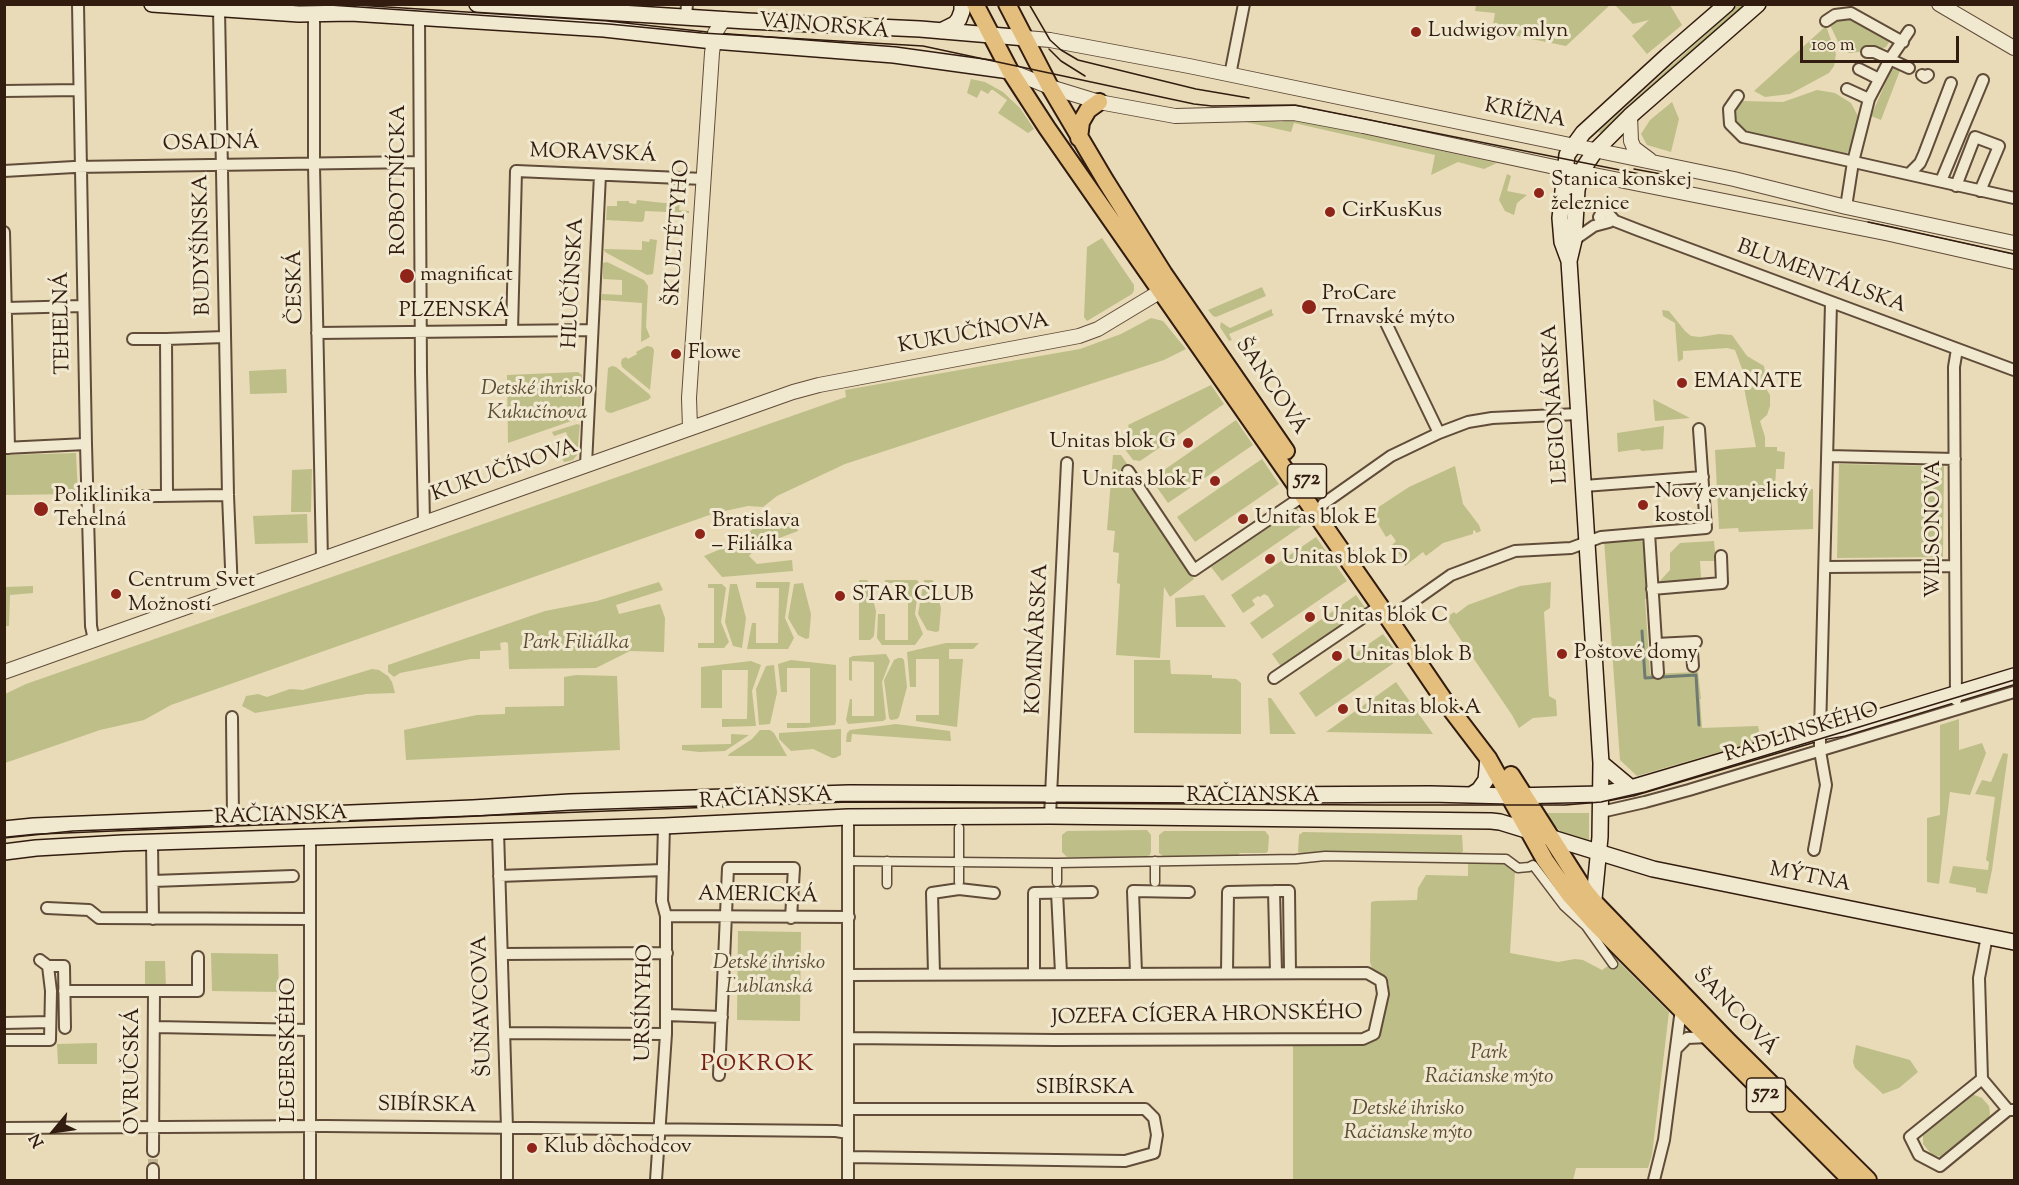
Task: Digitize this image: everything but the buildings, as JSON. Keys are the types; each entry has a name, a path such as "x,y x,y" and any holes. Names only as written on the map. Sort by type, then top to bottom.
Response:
{"main road":[{"name":"VAJNORSKÁ","path":"477,4 687,11 724,19 1026,38"},
{"path":"941,31 955,24 959,19 962,4"},
{"name":"572","path":"975,4 1010,71"},
{"name":"572","path":"1007,4 1050,87"},
{"path":"1572,146 1583,133 1658,64 1727,4"},
{"name":"LEGIONÁRSKA","path":"1593,910 1602,794 1569,261 1574,240 1577,190 1581,172 1595,151 1630,116 1758,4"},
{"name":"VAJNORSKÁ","path":"154,5 314,14 351,13 604,29 713,41 894,55 1010,71"},
{"name":"ŠANCOVÁ","path":"1010,71 1047,128 1446,703 1517,796"},
{"name":"ŠANCOVÁ","path":"1050,87 1164,274 1458,703 1492,746 1517,796"},
{"path":"1079,138 1081,122 1088,110 1099,102"},
{"name":"LEGIONÁRSKA","path":"1569,261 1562,242 1561,226 1564,170 1567,154 1572,146"},
{"name":"RADLINSKÉHO","path":"1517,796 1602,794 1631,788 1820,732 1956,702 2014,676"},
{"path":"1471,795 1479,790 1486,780 1488,758"},
{"path":"1601,763 1631,788"},
{"name":"RAČIANSKA","path":"4,829 662,798 849,793 1517,796"},
{"name":"572","path":"1517,796 1529,832 1563,885 1593,910"},
{"name":"572","path":"1517,796 1550,838 1593,910"},
{"name":"RAČIANSKA","path":"4,852 36,848 152,842 664,826 848,817 1050,816 1491,821 1550,838"},
{"name":"MÝTNA","path":"1550,838 1681,875 2014,942"},
{"name":"ŠANCOVÁ","path":"1593,910 1681,1010 1851,1180"},
{"name":"ŠANCOVÁ","path":"1593,910 1868,1180"}],"street":[{"name":"TEHELNÁ","path":"78,4 86,444 91,626 94,639"},
{"path":"1230,75 1244,4"},
{"path":"1939,4 2014,48"},
{"name":"BUDYŠÍNSKA","path":"205,7 222,164 232,592"},
{"path":"1826,21 1835,15 1851,13 1903,42"},
{"name":"ČESKÁ","path":"314,14 314,163 322,560"},
{"name":"ROBOTNÍCKA","path":"419,17 424,523"},
{"path":"713,41 724,19"},
{"path":"1846,207 1853,162 1869,99 1890,59 1909,31"},
{"name":"KRÍŽNA","path":"1026,38 1050,40 1230,75 1734,179 1846,207 2014,243"},
{"name":"ŠKULTÉTYHO","path":"690,428 689,399 713,41"},
{"path":"1867,52 1874,52 1909,68"},
{"path":"1858,69 1879,80"},
{"name":"KRÍŽNA","path":"1010,71 1050,87 1099,102 1175,116 1294,113 2014,262"},
{"path":"1941,181 1983,81"},
{"path":"1909,174 1920,163 1951,83"},
{"path":"1847,89 1869,99"},
{"path":"4,91 79,90"},
{"path":"1738,96 1729,109 1730,124 1743,137 2014,198"},
{"path":"1630,116 1630,141 1634,148 1654,163"},
{"path":"1956,186 1975,137 1999,146 1980,191"},
{"name":"OSADNÁ","path":"4,171 222,164 419,162"},
{"name":"MORAVSKÁ","path":"512,331 516,171 704,179"},
{"name":"HLUČÍNSKA","path":"586,465 600,175"},
{"name":"BLUMENTÁLSKA","path":"1574,240 1602,222 1599,217 1602,212 1606,211 1615,221 2014,370"},
{"path":"4,232 7,448 86,444"},
{"name":"KUKUČÍNOVA","path":"4,672 793,392 819,385 1080,336 1098,329 1161,291"},
{"path":"1814,850 1826,785 1820,751 1820,732 1831,303"},
{"path":"6,308 83,306"},
{"path":"1385,321 1438,433"},
{"name":"PLZENSKÁ","path":"317,333 421,330 592,330"},
{"name":"BUDYŠÍNSKA","path":"133,339 225,337"},
{"path":"166,339 167,496"},
{"name":"WILSONOVA","path":"1956,702 1954,367 1957,350"},
{"path":"1323,504 1391,456 1438,433 1468,422 1492,417 1578,414"},
{"path":"1397,612 1452,575 1515,551 1571,548 1601,537 1706,528 1699,429"},
{"path":"1828,456 1955,459"},
{"name":"KOMINÁRSKA","path":"1050,816 1067,463"},
{"path":"1128,471 1194,570 1303,496"},
{"path":"1584,486 1703,477"},
{"path":"88,497 228,495"},
{"path":"1649,533 1658,674"},
{"path":"1652,589 1722,584 1721,556"},
{"path":"1826,567 1955,566"},
{"path":"1275,678 1380,606"},
{"path":"1656,644 1696,642"},
{"path":"1656,644 1663,653 1692,652 1693,666"},
{"name":"RADLINSKÉHO","path":"1601,812 1645,802 1820,751 1956,702 2014,692"},
{"path":"232,717 233,819"},
{"path":"848,817 848,1180"},
{"name":"URSÍNYHO","path":"656,1180 666,1034 664,826"},
{"path":"959,828 959,882"},
{"name":"ŠUŇAVCOVA","path":"498,831 507,1180"},
{"name":"LEGERSKÉHO","path":"310,837 310,1180"},
{"path":"152,842 153,919"},
{"path":"849,861 1057,863 1296,859 1325,856 1506,859 1518,868 1533,865 1564,906 1586,926 1613,964"},
{"path":"887,861 887,884"},
{"path":"1155,861 1155,882"},
{"path":"1057,863 1061,974"},
{"path":"719,1076 728,868 794,868 791,918"},
{"path":"499,876 663,870"},
{"path":"153,881 293,876"},
{"path":"1034,974 1034,893 1057,887 1092,892"},
{"path":"934,974 933,893 959,889 994,892"},
{"path":"1136,973 1133,891 1189,892"},
{"path":"1274,891 1276,973"},
{"path":"1227,973 1228,892 1274,891 1288,891 1290,973"},
{"path":"47,908 89,910 99,918 309,919"},
{"name":"AMERICKÁ","path":"666,916 849,917"},
{"path":"1982,1079 1910,1137 1919,1155 1940,1166 2011,1110 1982,1079 1979,978 1987,936"},
{"path":"502,954 667,953"},
{"path":"64,991 198,991 198,957"},
{"path":"4,1040 50,1040 51,991 44,963 64,966 65,1028"},
{"name":"JOZEFA CÍGERA HRONSKÉHO","path":"848,975 1368,973 1381,981 1383,994 1374,1034 1363,1039 848,1038"},
{"name":"OVRUČSKÁ","path":"153,1151 154,991"},
{"path":"1653,1180 1664,1140 1681,1010"},
{"path":"666,1015 722,1017"},
{"path":"4,1023 49,1022"},
{"path":"154,1028 309,1030"},
{"path":"504,1033 666,1034"},
{"path":"1676,1049 1687,1038 1708,1037"},
{"name":"SIBÍRSKA","path":"848,1109 1145,1109 1154,1118 1157,1135 1154,1153 1125,1161 848,1157"},
{"name":"SIBÍRSKA","path":"4,1128 153,1126 507,1128 836,1131 848,1134"}],"green space":[{"path":"1476,5 1610,5 1566,46 1492,31 1495,13 1475,11"},
{"path":"1615,5 1670,5 1682,25 1647,54 1632,36 1649,20 1633,24"},
{"path":"1738,5 1745,5 1604,134 1598,132"},
{"path":"1847,16 1888,37 1889,42 1886,47 1849,53 1840,46 1829,23"},
{"path":"1826,26 1836,54 1834,66 1829,73 1790,94 1765,97 1754,91"},
{"path":"1895,66 1901,68 1881,120 1871,116 1892,68"},
{"path":"971,79 985,82 1003,92 1020,108 1034,129 1028,133 998,113 1007,100 993,90 988,94 981,90 977,98 967,93"},
{"path":"1817,90 1835,93 1851,103 1858,116 1858,126 1852,145 1845,157 1749,135 1740,130 1735,123 1736,109 1743,101 1783,102"},
{"path":"1672,102 1679,119 1671,152 1647,145 1641,134 1650,120"},
{"path":"1284,119 1293,119 1497,163 1484,169 1458,162 1431,175 1435,155 1294,123 1291,132 1241,121 1283,122"},
{"path":"1507,174 1511,176 1507,191 1527,195 1517,203 1514,215 1505,211 1499,200"},
{"path":"637,200 680,203 679,210 689,211 689,213 645,211 642,222 606,220 607,206 617,206 617,201 629,201 629,203 636,204"},
{"path":"1102,238 1134,285 1134,290 1132,294 1087,321 1084,317 1087,247"},
{"path":"650,239 657,240 653,274 647,275 605,252 604,249 642,250 642,241 649,242"},
{"path":"607,262 644,280 648,286 646,327 650,337 641,342 642,303 601,300 602,294 622,295 622,280 603,279 603,263"},
{"path":"1262,287 1266,296 1216,317 1208,310"},
{"path":"1272,309 1274,315 1229,334 1232,340 1229,341 1220,327 1221,322 1230,328"},
{"path":"1662,310 1669,311 1691,336 1732,335 1747,356 1764,366 1765,373 1762,382 1770,395 1767,415 1760,421 1765,437 1765,447 1777,447 1777,451 1785,452 1784,469 1776,469 1775,489 1813,489 1813,529 1739,532 1738,528 1719,529 1715,450 1756,447 1743,383 1747,382 1735,350 1727,348 1683,351 1683,359 1678,362 1675,323 1663,316"},
{"path":"1151,318 1163,321 1186,349 1164,360 845,464 777,496 763,507 748,506 715,513 171,705 144,720 100,730 5,763 5,694 26,684 846,397 845,390 1080,349 1121,334"},
{"path":"647,346 654,350 650,390 622,367 621,363 622,359 626,357 628,359"},
{"path":"612,366 651,397 611,413 607,412 605,409 608,368"},
{"path":"286,369 287,393 250,394 249,371"},
{"name":"Detské ihrisko Kukučínova","path":"578,372 582,375 580,418 508,443 507,375"},
{"path":"1211,385 1224,404 1140,461 1133,460 1113,439 1130,432 1128,425"},
{"path":"1653,399 1690,418 1655,421"},
{"path":"1236,420 1253,445 1168,503 1151,479"},
{"path":"580,425 577,455 573,460 564,462 560,455 573,450 566,432 554,436 552,432"},
{"path":"1664,426 1663,449 1618,452 1617,433"},
{"path":"76,453 78,494 5,495 5,455"},
{"path":"1113,455 1121,455 1130,468 1126,471 1133,488 1194,579 1170,597 1164,587 1160,658 1116,655 1120,584 1117,583 1119,553 1113,552 1115,531 1107,530"},
{"path":"1262,459 1279,484 1195,542 1177,517"},
{"path":"1839,464 1944,466 1943,557 1837,558"},
{"path":"1455,466 1463,504 1481,531 1476,533 1475,530 1473,534 1443,543 1426,556 1423,552 1405,566 1406,563 1392,545 1396,541 1391,534 1386,537 1371,512 1409,487"},
{"path":"312,469 311,512 291,512 292,470"},
{"path":"1297,508 1306,523 1222,581 1211,567"},
{"path":"791,513 798,531 758,546 749,556 757,564 792,560 793,571 722,577 704,556 728,546 772,516"},
{"path":"307,514 308,543 255,544 253,516"},
{"path":"1316,537 1347,581 1262,639 1250,623 1274,606 1268,596 1264,594 1252,600 1255,605 1243,613 1231,595"},
{"path":"1635,538 1643,542 1646,549 1649,599 1645,599 1650,674 1698,672 1702,728 1758,726 1761,740 1637,776 1620,760 1604,540"},
{"path":"1714,541 1716,561 1700,561 1701,578 1683,580 1683,584 1659,582 1670,570 1670,553 1680,543"},
{"path":"859,580 868,581 876,611 874,636 870,640 859,640"},
{"path":"885,580 917,580 919,583 915,614 923,634 915,645 882,645 877,638 878,614 885,614 885,640 908,640 908,583 885,583"},
{"path":"924,580 934,582 941,608 939,631 936,632 927,630 918,614"},
{"name":"Park Filiálka","path":"659,582 663,590 616,605 619,614 660,604 665,618 664,652 630,651 596,668 509,669 508,643 505,642 500,643 501,650 480,651 480,659 400,673 394,677 388,672 388,665 545,611 597,601"},
{"path":"756,582 790,582 785,618 794,638 788,649 747,649 752,623 756,623 756,643 778,643 779,588 756,588"},
{"path":"1551,582 1550,608 1544,612 1549,696 1556,700 1557,716 1533,718 1519,728 1446,618 1468,605 1520,586"},
{"path":"803,583 811,614 809,638 806,639 798,635 788,618 794,584"},
{"path":"708,584 722,584 726,588 721,622 729,642 724,648 698,648 698,643 714,643 714,588 708,588"},
{"path":"730,584 737,584 746,618 742,648 733,646 725,622"},
{"path":"33,586 33,593 10,595 9,626 5,626 5,587"},
{"path":"1204,595 1226,627 1176,627 1175,598"},
{"path":"1356,595 1366,609 1282,668 1272,654"},
{"path":"1383,634 1401,658 1316,717 1299,693"},
{"path":"946,643 979,643 973,649 949,649 949,659 963,659 957,727 916,721 916,715 939,715 939,659 916,659 916,687 910,687 907,652"},
{"path":"886,654 890,661 882,682 886,719 848,724 846,720 850,699 852,699 852,716 874,716 874,662 852,661 852,681 849,680 849,658"},
{"path":"898,658 904,660 907,687 899,717 891,720 884,680 894,660"},
{"path":"791,660 836,665 835,725 787,728 787,723 810,723 810,668 787,668 787,692 781,692 778,664"},
{"path":"1134,660 1170,660 1171,674 1212,675 1212,678 1236,679 1241,683 1241,734 1134,733"},
{"path":"751,661 761,665 752,691 756,726 722,727 722,719 747,719 748,670 722,670 722,708 701,708 701,667"},
{"path":"774,665 777,693 770,724 759,725 756,689 766,666"},
{"path":"372,669 379,670 388,676 395,693 366,694 255,713 242,706 246,696 258,694 267,697 290,689 303,690"},
{"path":"617,676 620,750 406,760 404,730 477,715 505,714 505,707 564,706 564,677"},
{"path":"1396,682 1433,734 1326,732"},
{"path":"1268,698 1271,698 1296,734 1270,734"},
{"path":"1959,719 1959,750 1982,743 1986,753 1970,795 1950,792 1939,884 1927,882 1927,818 1940,815 1940,725"},
{"path":"896,724 950,731 951,741 852,734 851,742 846,742 847,733 850,730"},
{"path":"841,729 841,755 835,758 813,749 791,751 779,739 779,733"},
{"path":"760,730 770,730 774,733 787,756 728,756 752,739"},
{"path":"731,734 749,735 725,751 682,750 682,745 731,744"},
{"path":"2003,753 2008,754 1987,894 1976,892 1976,888 1949,883 1953,866 1988,870 1989,862 1986,860 1995,797 1975,794 1982,780 1991,782"},
{"path":"1543,813 1589,813 1589,845 1562,833"},
{"path":"1147,830 1151,835 1151,851 1150,855 1145,857 1067,857 1062,852 1062,835 1067,831"},
{"path":"1164,831 1265,831 1269,836 1268,851 1266,853 1240,853 1235,857 1164,857 1159,853 1159,835"},
{"path":"1303,832 1462,835 1463,851 1459,856 1301,854 1298,852 1299,835"},
{"name":"Park Račianske mýto","path":"1468,858 1503,860 1515,871 1510,953 1558,962 1583,960 1602,970 1617,960 1669,1012 1652,1155 1648,1168 1576,1168 1573,1180 1293,1180 1293,1042 1366,1043 1386,1003 1389,984 1382,974 1373,971 1370,962 1371,902 1417,900 1418,888 1426,875 1468,876"},
{"name":"Detské ihrisko Ľubľanská","path":"738,931 801,932 800,1021 737,1020"},
{"path":"211,953 278,954 279,992 212,991"},
{"path":"145,961 165,961 166,988 145,988"},
{"path":"97,1043 97,1064 58,1064 57,1044"},
{"path":"1856,1045 1910,1060 1918,1072 1899,1088 1883,1094 1855,1068 1853,1062"},
{"path":"1972,1094 1982,1098 1989,1106 1990,1114 1987,1122 1946,1156 1932,1155 1923,1144 1923,1131"}],"waterway":[{"path":"1642,631 1645,678 1696,675 1699,725"}],"tunnel":[{"path":"153,1151 153,1169"}],"tram line":[{"path":"315,4 609,24 702,33 923,46 1194,104 1212,106 1295,105 1640,174"},
{"path":"1029,4 1050,40 1078,60 1196,89 1249,98"},
{"path":"1049,49 1061,61 1085,76"},
{"path":"1634,169 1672,176"},
{"path":"1868,222 2014,254"},
{"path":"4,838 73,831 848,802 1565,805 1601,802 1645,792 2014,680"}],"place":[{"name":"Ludwigov mlyn","path":"1416,32"},
{"name":"Stanica konskej železnice","path":"1539,193"},
{"name":"CirKusKus","path":"1330,212"},
{"name":"magnificat","path":"407,276"},
{"name":"ProCare Trnavské mýto","path":"1309,307"},
{"name":"Flowe","path":"676,354"},
{"name":"EMANATE","path":"1682,383"},
{"name":"Unitas blok G","path":"1188,443"},
{"name":"Unitas blok F","path":"1215,481"},
{"name":"Nový evanjelický kostol","path":"1643,505"},
{"name":"Poliklinika Tehelná","path":"41,509"},
{"name":"Unitas blok E","path":"1243,519"},
{"name":"Bratislava – Filiálka","path":"700,534"},
{"name":"Unitas blok D","path":"1270,559"},
{"name":"Centrum Svet Možností","path":"116,594"},
{"name":"STAR CLUB","path":"840,596"},
{"name":"Unitas blok C","path":"1310,617"},
{"name":"Poštové domy","path":"1562,654"},
{"name":"Unitas blok B","path":"1337,656"},
{"name":"Unitas blok A","path":"1343,709"},
{"name":"Klub dôchodcov","path":"532,1148"}],"district":[{"name":"POKROK","path":"758,1066"}],"park label":[{"name":"Detské ihrisko Račianske mýto","path":"1408,1122"}]}
